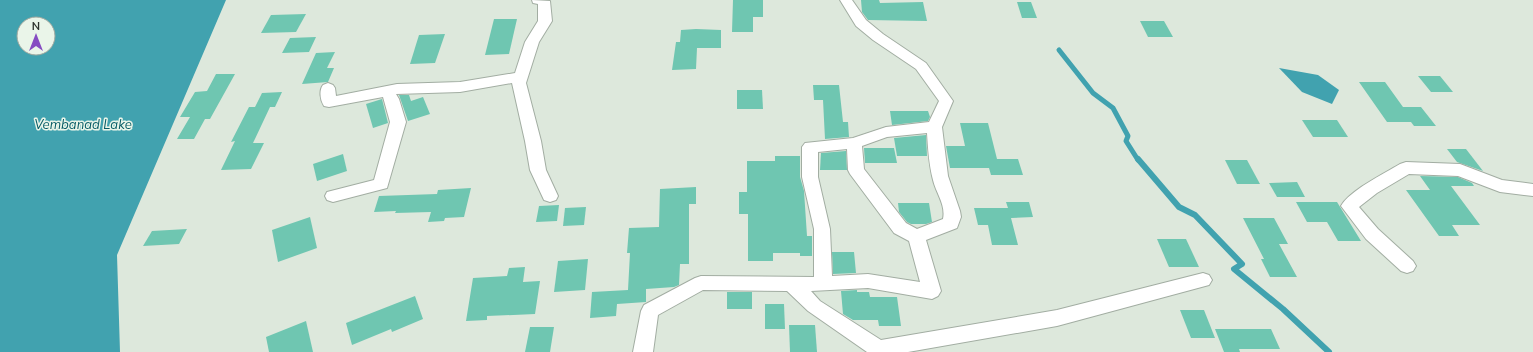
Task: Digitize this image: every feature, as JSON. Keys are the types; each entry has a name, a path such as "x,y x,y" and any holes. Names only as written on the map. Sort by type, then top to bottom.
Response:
{"street":[{"path":"538,0 544,1 545,21 532,42 519,84 533,141 538,170 550,196"},
{"path":"846,0 861,23 878,38 921,66 946,101 934,127 940,177 953,210 953,216 951,223 916,237"},
{"path":"328,88 329,102 397,89 460,87 520,77"},
{"path":"333,196 381,184 398,122 392,100 387,91"},
{"path":"823,284 822,229 810,177 810,147 854,143 886,132 934,127"},
{"path":"643,352 650,311 701,283 823,284 868,281 932,291 916,237 900,228 856,170 854,143"},
{"path":"1407,266 1372,234 1350,206 1371,189 1406,168 1438,168 1460,170 1500,186 1533,190"},
{"path":"791,284 814,306 881,350 1057,318 1203,280"}],"water":[{"name":"Vembanad Lake","path":"0,0 226,0 117,255 120,352 0,352"},
{"path":"1279,68 1318,75 1339,90 1332,104 1302,92"}],"building":[{"path":"733,0 763,0 763,17 753,17 753,32 732,32"},
{"path":"861,0 879,0 880,3 923,2 927,21 868,20 862,12"},
{"path":"1017,2 1031,2 1037,18 1022,18"},
{"path":"306,14 296,32 261,33 271,15"},
{"path":"494,19 517,19 509,54 485,55"},
{"path":"1140,21 1164,21 1173,37 1148,37"},
{"path":"681,30 721,30 721,48 697,48 696,69 672,70 676,42 680,42"},
{"path":"445,34 435,63 410,64 419,35"},
{"path":"316,37 309,52 282,53 290,38"},
{"path":"335,52 327,68 334,68 328,82 302,84 316,53"},
{"path":"216,74 235,74 210,119 205,119 194,139 177,139 190,117 180,117 195,92 207,91"},
{"path":"1418,76 1440,76 1453,92 1431,92"},
{"path":"1359,82 1385,82 1403,107 1421,107 1436,126 1414,126 1411,122 1387,122"},
{"path":"813,85 839,85 843,122 848,122 849,137 825,139 823,100 814,100"},
{"path":"737,90 762,90 763,109 737,109"},
{"path":"282,92 275,107 270,107 253,143 264,143 251,169 221,170 235,141 231,142 249,107 255,107 262,93"},
{"path":"399,95 409,95 411,101 423,97 430,114 408,121"},
{"path":"382,99 388,123 373,128 366,104"},
{"path":"890,111 928,111 930,117 928,121 892,125"},
{"path":"1302,120 1337,120 1348,137 1313,137"},
{"path":"960,123 988,123 997,159 1018,159 1023,175 991,175 989,168 950,168 946,146 965,146"},
{"path":"926,135 927,156 897,156 894,138"},
{"path":"864,148 894,148 897,163 865,163"},
{"path":"1447,149 1466,149 1483,171 1457,162"},
{"path":"846,151 847,170 820,170 821,153"},
{"path":"343,154 347,171 317,181 313,164"},
{"path":"775,156 800,156 800,177 804,191 807,236 812,236 812,256 800,256 800,253 773,253 773,261 748,261 748,214 739,214 739,192 747,192 747,161 775,161"},
{"path":"1225,160 1247,160 1260,184 1237,184"},
{"path":"1420,176 1458,177 1472,183 1474,186 1451,186 1480,225 1452,225 1459,236 1439,236 1406,190 1430,190"},
{"path":"1297,182 1305,197 1277,197 1269,183"},
{"path":"696,187 696,204 689,204 689,264 680,264 679,285 674,287 646,289 646,302 617,304 616,316 590,318 592,292 628,290 630,253 627,253 629,228 659,227 660,189"},
{"path":"471,188 464,217 445,218 444,221 428,222 431,212 374,212 379,196 437,194 438,190"},
{"path":"1006,202 1029,202 1033,217 1011,218 1018,245 992,245 988,225 978,225 974,208 1008,208"},
{"path":"1296,202 1337,202 1361,241 1338,241 1327,222 1307,222"},
{"path":"898,203 929,203 932,222 926,224 911,224 907,222 899,212"},
{"path":"559,205 557,221 536,222 539,206"},
{"path":"586,207 584,225 563,226 565,208"},
{"path":"310,217 317,248 278,262 272,230"},
{"path":"1243,218 1274,218 1288,244 1279,244 1297,277 1270,277 1261,259 1264,259"},
{"path":"187,229 179,244 143,246 152,231"},
{"path":"1157,239 1186,239 1199,267 1169,267"},
{"path":"832,252 854,252 856,273 833,274"},
{"path":"588,259 585,290 554,292 558,261"},
{"path":"525,267 523,282 540,281 535,314 487,316 487,320 466,321 473,278 507,276 509,268"},
{"path":"857,290 857,292 869,292 870,297 897,297 901,326 879,326 878,320 853,320 843,314 841,291"},
{"path":"727,292 752,292 752,309 727,309"},
{"path":"415,296 423,319 392,332 391,329 352,345 346,323"},
{"path":"765,304 784,304 785,329 765,329"},
{"path":"1180,310 1204,310 1215,338 1191,338"},
{"path":"306,321 313,352 269,352 266,337"},
{"path":"789,325 815,325 817,352 790,352"},
{"path":"530,327 554,327 550,352 525,352"},
{"path":"1215,329 1271,329 1280,349 1239,349 1240,352 1224,352"}],"waterway":[{"path":"1059,50 1093,93 1113,108 1128,136 1126,141 1138,160"},
{"path":"1138,159 1179,207 1195,215 1242,264 1234,269 1283,309 1329,352"}]}
